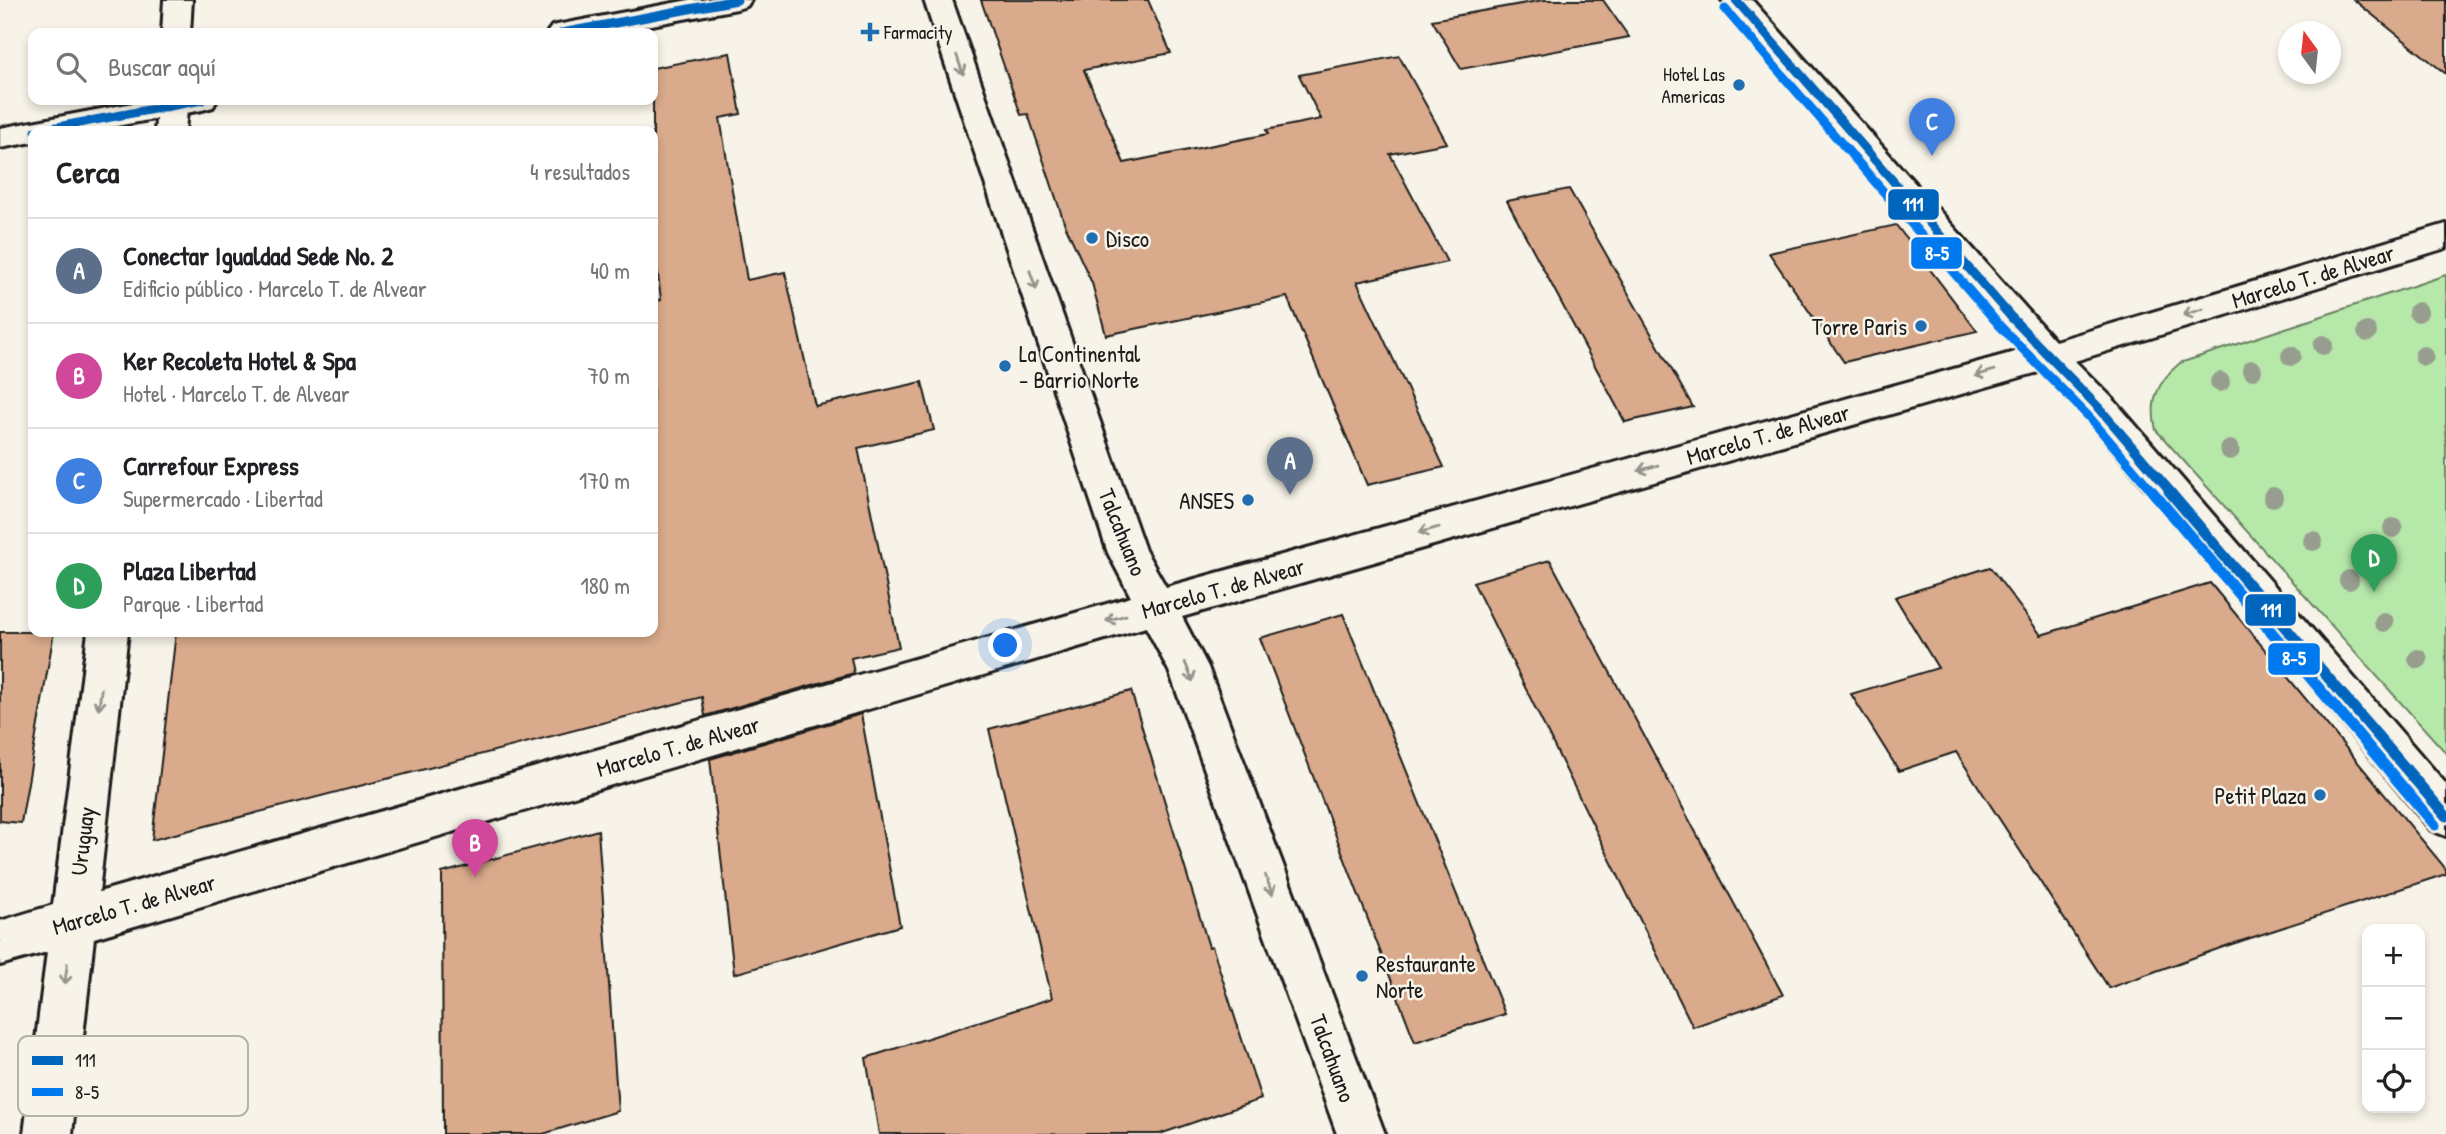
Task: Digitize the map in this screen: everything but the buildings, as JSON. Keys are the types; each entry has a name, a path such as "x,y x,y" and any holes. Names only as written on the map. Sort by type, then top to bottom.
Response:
{"street":[{"path":"176,28 178,0"},
{"path":"589,28 737,0"},
{"name":"Talcahuano","path":"938,0 1127,553 1188,667 1362,1134"},
{"path":"1736,0 2011,317 2051,355 2446,816"},
{"path":"73,126 179,109"},
{"path":"0,138 28,133"},
{"name":"Marcelo T. de Alvear","path":"0,943 1156,607 2051,355 2446,236"},
{"name":"Uruguay","path":"59,1036 107,637"},
{"name":"Uruguay","path":"48,1134 50,1116"}],"green space":[{"path":"2446,275 2446,753 2156,430 2154,402 2160,385 2180,363"}],"transit line":[{"name":"111","path":"589,28 737,0"},
{"name":"111","path":"1736,0 2011,317 2100,409 2446,816"},
{"name":"8-5","path":"1725,9 2000,326 2090,418 2435,825"},
{"name":"111","path":"63,126 175,105"}],"place":[{"name":"Farmacity","path":"870,32"},
{"name":"Hotel Las Americas","path":"1739,85"},
{"name":"Carrefour Express","path":"1932,156"},
{"name":"Disco","path":"1092,238"},
{"name":"Torre Paris","path":"1921,326"},
{"name":"La Continental - Barrio Norte","path":"1005,366"},
{"name":"Conectar Igualdad Sede No. 2","path":"1290,495"},
{"name":"ANSES","path":"1248,500"},
{"name":"Plaza Libertad","path":"2374,592"},
{"name":"Petit Plaza","path":"2320,795"},
{"name":"Ker Recoleta Hotel & Spa","path":"475,877"},
{"name":"Restaurante Norte","path":"1362,976"}]}
